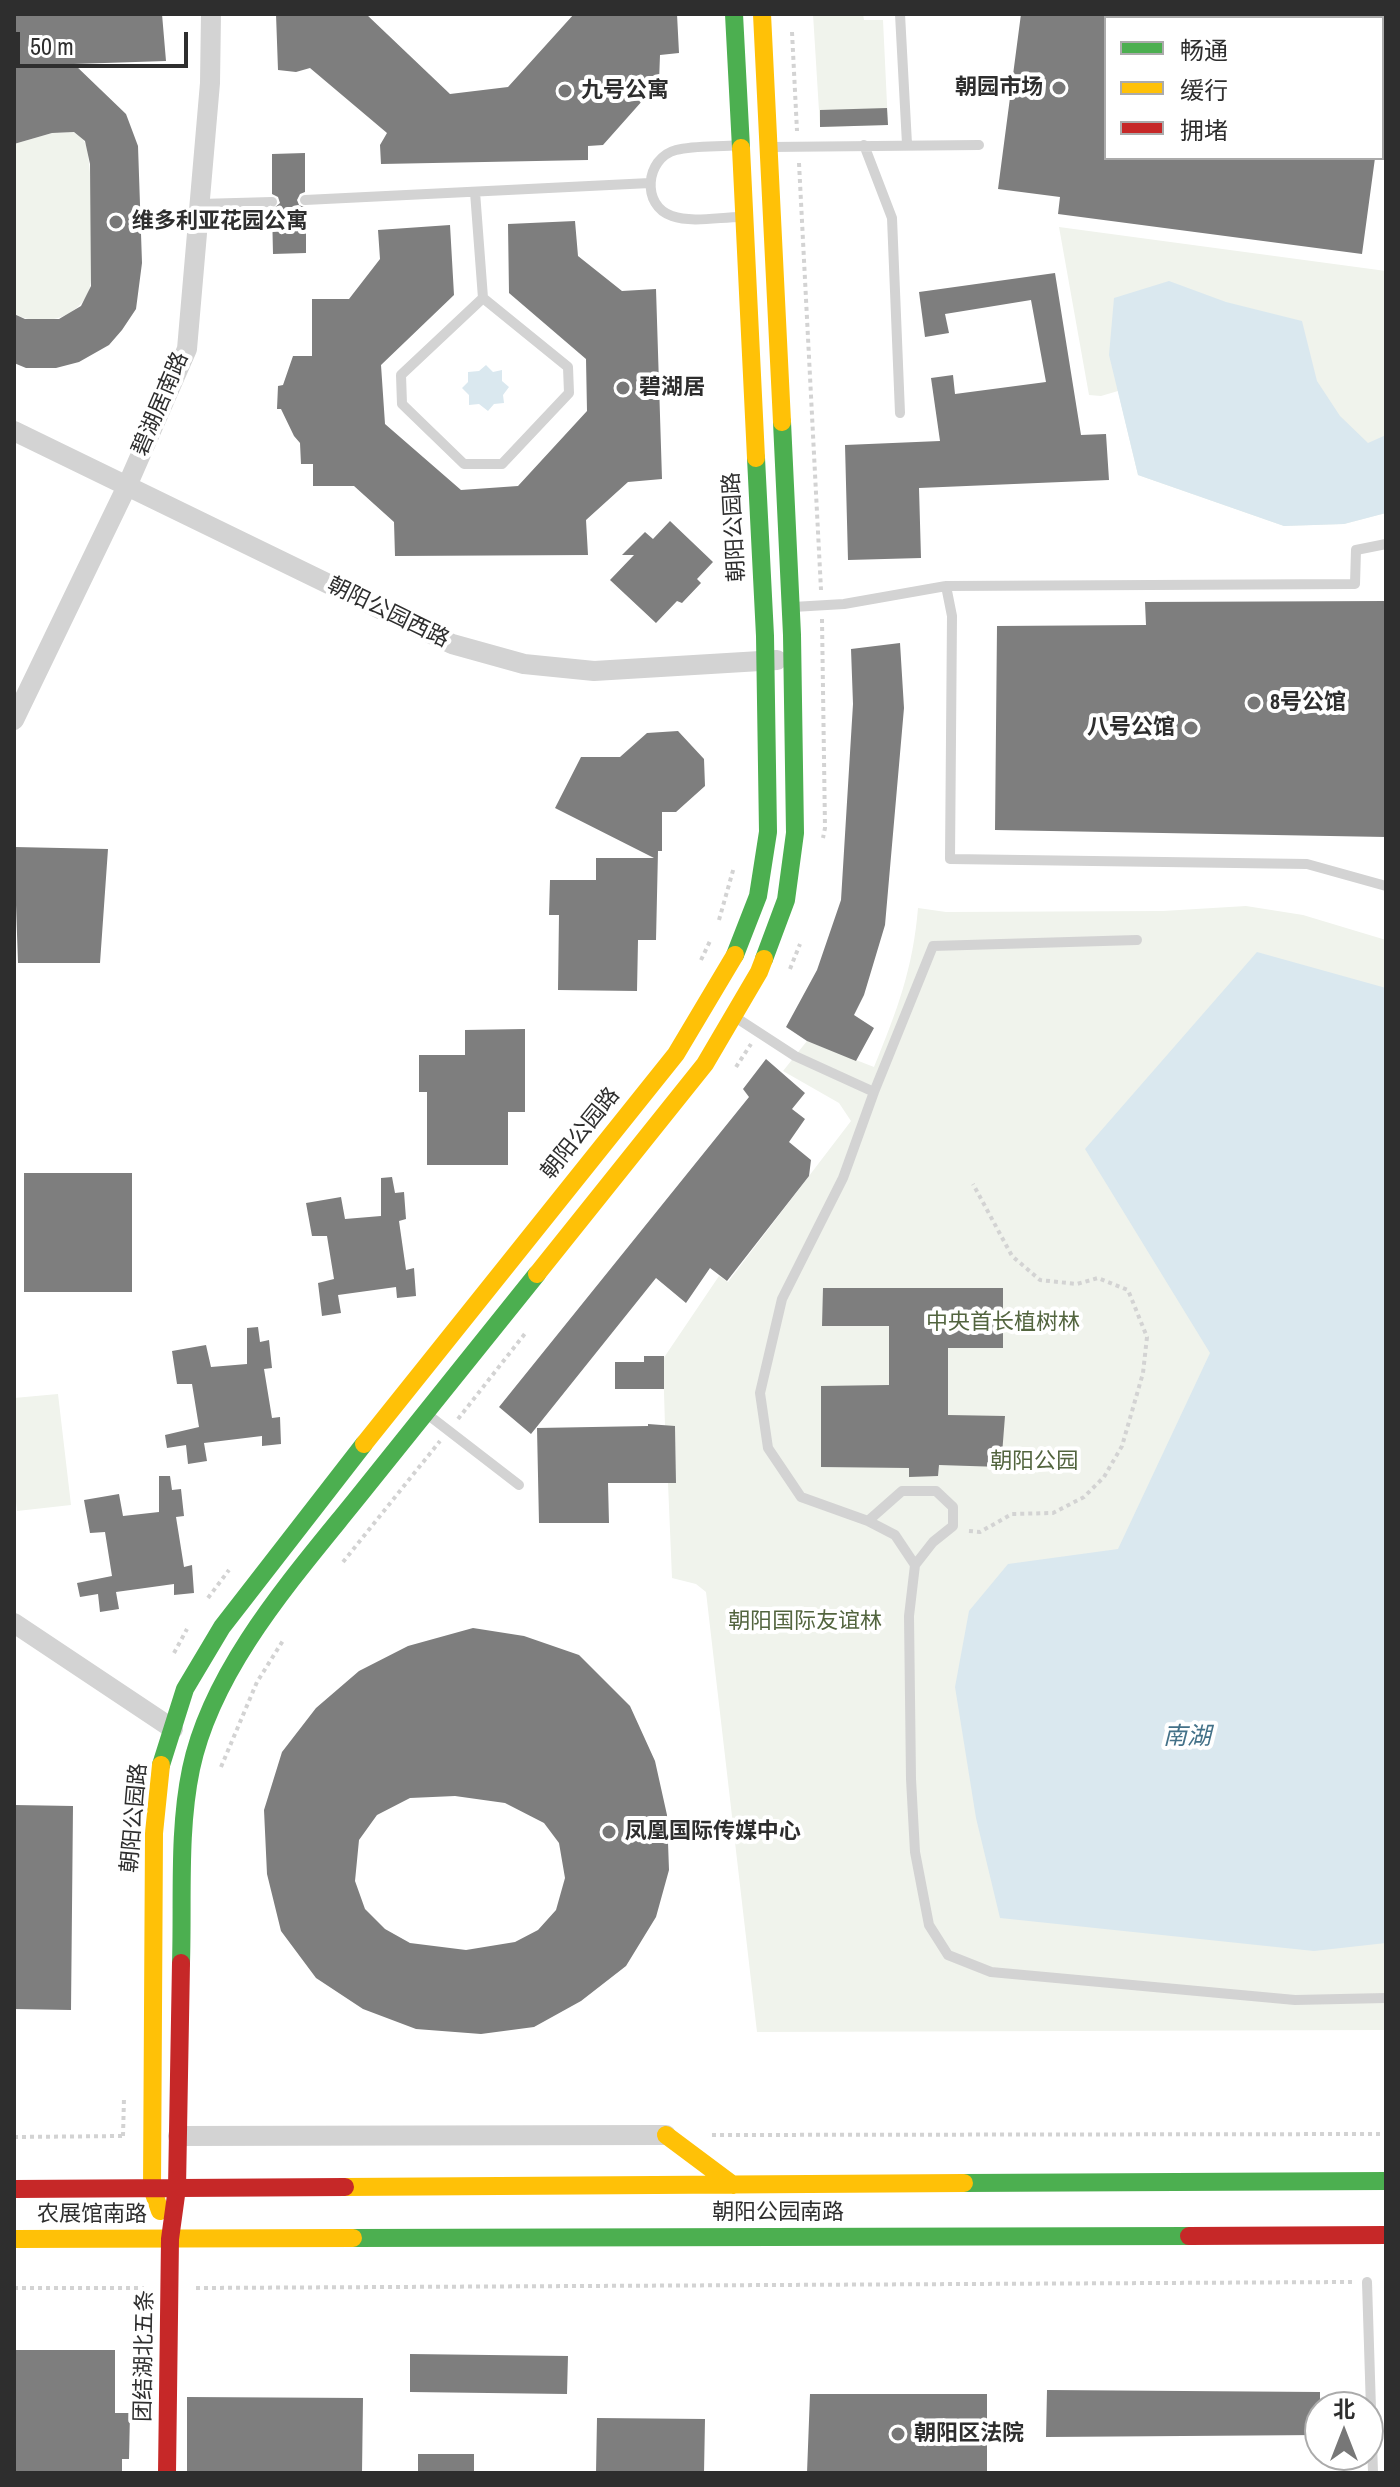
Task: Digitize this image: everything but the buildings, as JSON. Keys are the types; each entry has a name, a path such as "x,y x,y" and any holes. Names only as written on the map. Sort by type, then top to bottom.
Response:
{"main road":[{"name":"朝阳公园路","path":"170,2239 152,2188 154,1833 161,1764 185,1689 222,1627 298,1526 676,1054 732,964 758,896 768,832 765,660 734,14"},
{"path":"170,2239 177,2188 184,1837 191,1769 212,1701 249,1638 705,1064 759,972 786,900 795,833 793,660 762,14"},
{"path":"666,2135 733,2185"},
{"name":"朝阳公园南路","path":"152,2188 1386,2181"},
{"name":"农展馆南路","path":"14,2189 152,2188"},
{"name":"朝阳公园南路","path":"170,2239 1386,2235"},
{"name":"农展馆南路","path":"14,2239 170,2239"},
{"name":"团结湖北五条","path":"167,2473 170,2239"}],"street":[{"name":"碧湖居南路","path":"14,720 127,486 187,349 210,83 211,14"},
{"name":"朝阳公园西路","path":"14,431 452,644 509,660 594,671 793,660"},
{"path":"14,1623 173,1729"},
{"path":"178,2136 666,2135"}],"lane":[{"path":"900,14 907,144"},
{"path":"741,145 675,150 662,156 653,169 650,183 652,197 660,210 671,216 744,217"},
{"path":"864,145 892,218 900,413"},
{"path":"769,147 979,145"},
{"path":"305,200 650,183"},
{"path":"475,192 483,298 568,367 569,393 502,464 464,464 402,404 401,375 483,298"},
{"path":"200,204 272,202"},
{"path":"791,607 946,586 1355,584 1356,550 1386,544"},
{"path":"946,586 952,616 950,859 1307,864 1386,886"},
{"path":"915,1565 895,1535 868,1521 801,1497 768,1448 760,1393 782,1299 843,1178 933,946 1137,940"},
{"path":"733,1016 795,1056 874,1092"},
{"path":"425,1413 519,1485"},
{"path":"868,1521 902,1491 936,1491 953,1507 953,1526 933,1542 915,1565 909,1616 915,1852 929,1925 948,1955 991,1972 1038,1977 1295,2000 1386,1998"},
{"path":"1367,2282 1373,2473"}],"path":[{"path":"791,29 821,605 825,828 822,842"},
{"path":"697,969 716,929 735,863"},
{"path":"784,981 797,955 800,941"},
{"path":"734,1070 759,1033"},
{"path":"953,1526 980,1532 1012,1514 1053,1513 1084,1497 1104,1477 1122,1446 1143,1373 1147,1337 1128,1290 1098,1278 1077,1284 1040,1280 1012,1256 973,1184"},
{"path":"334,1572 527,1331"},
{"path":"201,1609 235,1563"},
{"path":"173,1655 193,1621"},
{"path":"218,1774 257,1682 289,1632"},
{"path":"14,2137 123,2136 124,2092"},
{"path":"666,2135 1386,2134"},
{"path":"14,2288 1367,2282"}],"green space":[{"path":"813,14 863,14 864,20 883,20 888,125 820,127"},
{"path":"74,132 86,145 90,173 93,239 90,287 78,307 59,318 25,318 14,314 14,144 52,133"},
{"path":"1059,227 1386,271 1386,513 1344,524 1284,526 1138,475 1118,391 1101,396 1089,395"},
{"name":"朝阳公园","path":"1246,906 1303,915 1386,940 1386,2030 757,2032 706,1592 696,1584 672,1578 668,1483 676,1483 675,1426 665,1426 663,1359 719,1276 728,1282 851,1121 839,1103 783,1071 807,1041 874,1067 903,989 918,908 946,912 1163,911"},
{"path":"58,1394 71,1505 17,1511 14,1398"}],"water":[{"path":"1169,281 1226,302 1302,321 1317,381 1340,416 1368,443 1386,435 1386,513 1344,524 1284,526 1138,475 1109,355 1114,298"},
{"path":"486,365 493,372 502,370 502,381 509,387 503,395 504,403 494,404 488,411 479,404 469,405 469,395 462,388 468,382 468,372 479,371"},
{"name":"南湖","path":"1257,952 1386,988 1386,1943 1314,1951 1000,1918 976,1818 955,1687 969,1611 1008,1564 1118,1549 1210,1353 1085,1149"}],"traffic: fast":[{"path":"734,14 741,148"},
{"path":"764,959 786,900 795,833 792,635 782,422"},
{"path":"735,955 758,896 768,832 765,636 756,458"},
{"path":"181,1963 187,1793 202,1730 218,1692 287,1585 537,1274"},
{"path":"161,1765 185,1689 222,1627 364,1444"},
{"path":"964,2183 1386,2181"},
{"path":"353,2238 1189,2236"}],"traffic: slow":[{"path":"762,14 782,422"},
{"path":"741,148 756,458"},
{"path":"364,1444 676,1054 735,955"},
{"path":"537,1274 705,1064 764,959"},
{"path":"160,2211 152,2188 154,1833 161,1765"},
{"path":"666,2135 733,2185"},
{"path":"345,2187 964,2183"},
{"path":"14,2239 353,2238"}],"traffic: jam":[{"path":"167,2473 170,2239 177,2188 181,1963"},
{"path":"14,2189 345,2187"},
{"path":"1189,2236 1386,2235"}],"place":[{"name":"朝园市场","path":"1059,88"},
{"name":"九号公寓","path":"565,91"},
{"name":"维多利亚花园公寓","path":"116,222"},
{"name":"碧湖居","path":"623,388"},
{"name":"8号公馆","path":"1254,703"},
{"name":"八号公馆","path":"1191,728"},
{"name":"凤凰国际传媒中心","path":"609,1832"},
{"name":"朝阳区法院","path":"898,2434"}],"park label":[{"name":"中央首长植树林","path":"1003,1323"},
{"name":"朝阳国际友谊林","path":"805,1622"}]}
